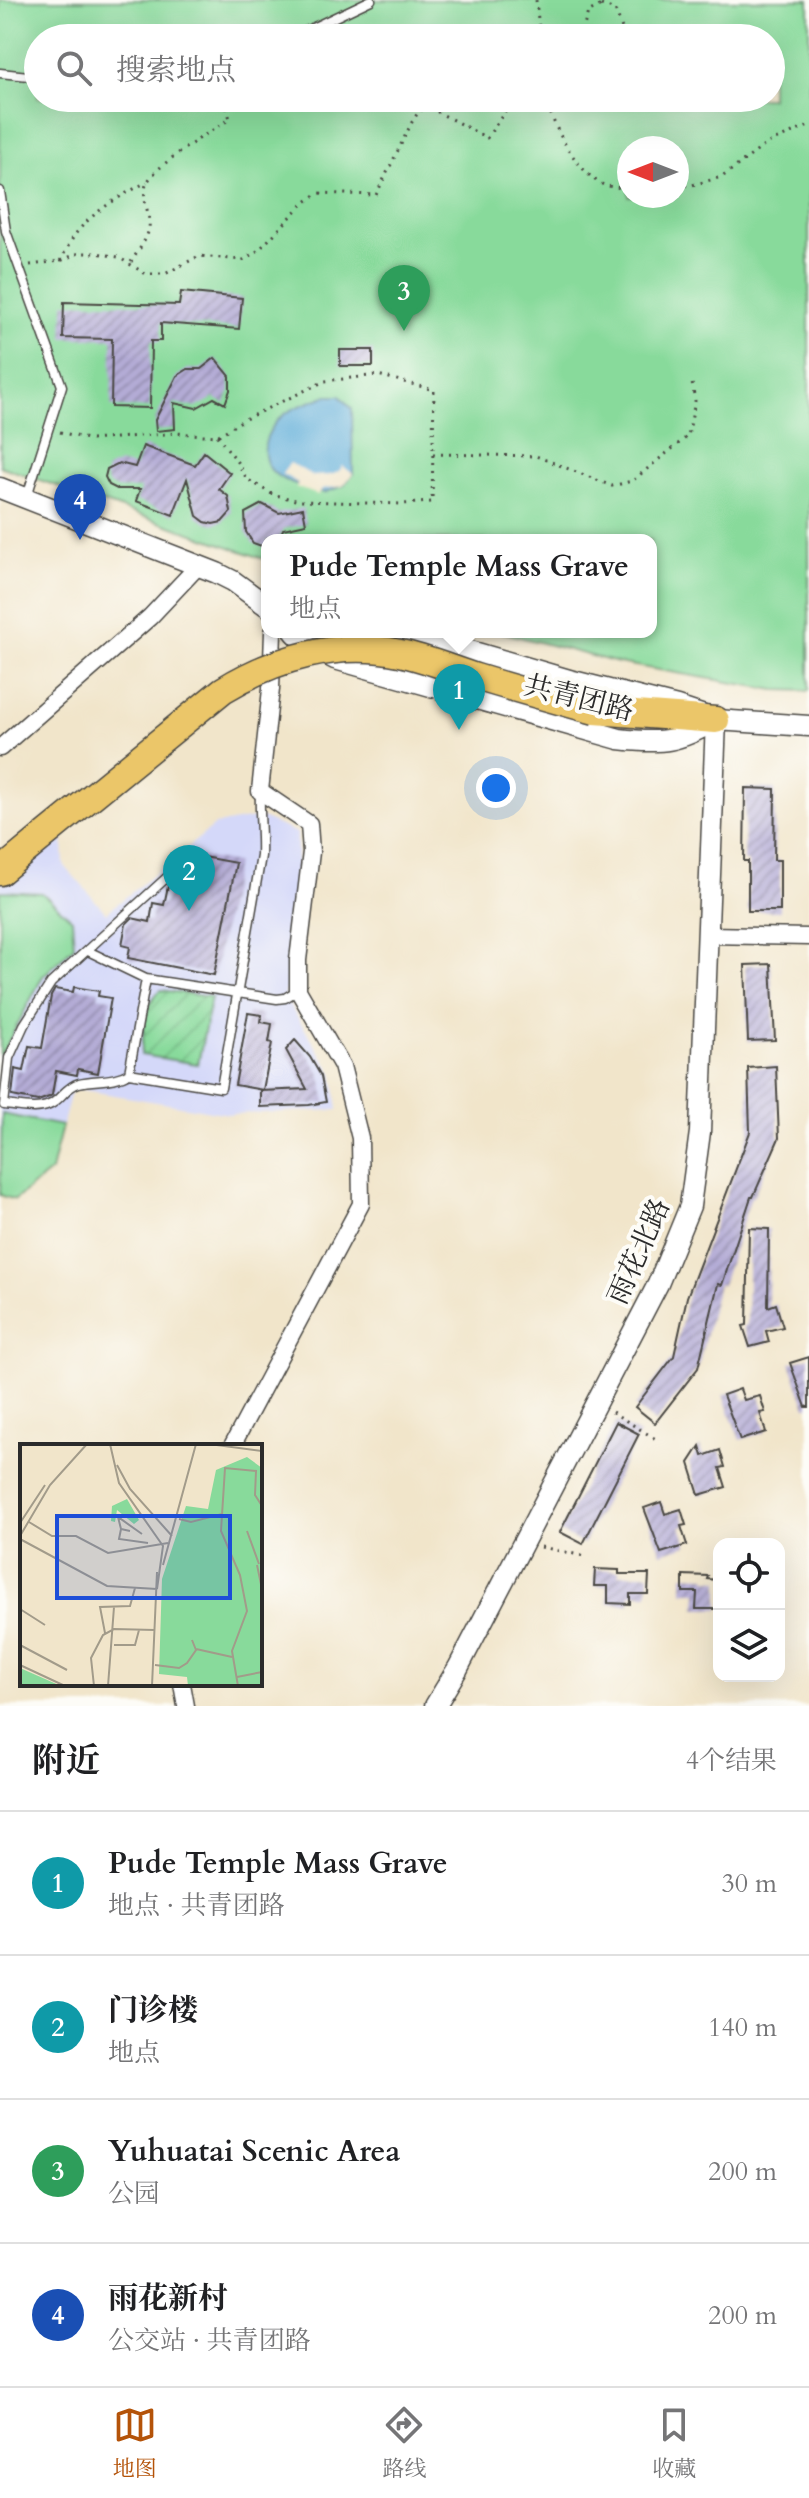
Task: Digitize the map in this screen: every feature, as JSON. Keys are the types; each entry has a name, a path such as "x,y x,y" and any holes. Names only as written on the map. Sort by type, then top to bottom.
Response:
{"main road":[{"path":"0,872 223,690 251,673 291,658 355,649 400,653 595,711 716,720"}],"street":[{"path":"0,488 199,565 258,594"},
{"path":"0,748 150,617 199,565"},
{"path":"233,1444 361,1204 360,1138 342,1066 298,990 298,960 311,852 309,824 260,791 271,689 273,638"},
{"name":"共青团路","path":"301,638 309,646 335,659 619,739 668,742 689,736 716,720"},
{"name":"共青团路","path":"426,638 716,720 809,726"},
{"name":"雨花北路","path":"435,1706 458,1668 658,1284 690,1206 700,1132 716,720"},
{"path":"708,935 809,937"},
{"path":"182,1686 186,1706"}],"lane":[{"path":"320,24 371,0"},
{"path":"0,73 24,76"},
{"path":"0,191 6,231 62,386 27,497"},
{"path":"176,869 51,983 24,1025 9,1058 4,1105 35,1108 51,1105 64,1091 78,1083 120,1078 129,1073 221,1088 261,856 260,791"},
{"path":"88,951 146,979 277,999 298,990"},
{"path":"129,1073 146,979"}],"path":[{"path":"536,0 539,24"},
{"path":"585,24 588,12 601,2 615,10 620,24"},
{"path":"60,261 77,232 95,215 147,182 172,158 230,119 228,112"},
{"path":"19,266 60,261 79,253 97,253 118,257 146,274 165,274 199,256 243,260 259,250 302,205 318,193 376,195 418,112"},
{"path":"438,112 487,138 505,112"},
{"path":"551,112 559,136 579,164 602,184 617,186"},
{"path":"689,185 722,177 768,143 809,126"},
{"path":"130,263 149,232 149,218 143,199 147,182"},
{"path":"48,428 91,440 177,433 217,436 243,420 325,381 378,375 434,390 432,502 299,501 272,494 247,479 217,436"},
{"path":"433,454 536,456 612,486 632,481 688,436 695,401 692,383"},
{"path":"596,1402 659,1441"},
{"path":"523,1543 584,1556"}],"shaded area":[{"path":"259,817 297,833 297,876 285,998 333,1073 338,1110 229,1114 72,1088 51,1171 15,1200 0,1195 0,885 63,837 64,865 106,913 215,825"}],"green space":[{"path":"0,0 809,0 809,691 775,690 618,663 524,638 657,638 657,534 261,534 261,558 0,466"},
{"path":"0,891 42,893 72,919 74,946 43,976 2,1054 0,1054"},
{"path":"161,990 211,997 198,1064 141,1055 148,1011"},
{"path":"2,1114 62,1126 51,1171 15,1200 0,1195"}],"water":[{"path":"326,396 340,396 352,409 353,474 343,486 324,493 275,474 266,460 265,445 271,428 282,416"}],"pier":[{"path":"290,463 313,476 331,475 343,466 353,474 343,486 322,489 318,495 296,487 298,483 282,474"}],"building":[{"path":"181,292 242,298 239,329 161,323 161,341 151,341 150,408 111,407 112,339 63,338 64,302 179,305"},
{"path":"340,350 373,350 373,366 340,366"},
{"path":"215,358 230,376 230,390 225,404 214,398 196,408 174,403 175,429 156,431 155,420 177,376 188,369 201,369"},
{"path":"143,446 195,465 204,452 230,473 219,489 228,496 231,512 222,522 213,524 197,516 187,479 173,515 136,501 140,489 117,489 109,485 105,477 107,469 119,463 135,467"},
{"path":"262,504 279,513 303,508 306,524 283,529 281,534 261,534 261,546 253,543 246,532 245,513"},
{"path":"745,788 775,789 774,860 780,860 780,911 748,911 748,861 744,861"},
{"path":"192,855 236,863 214,975 128,958 130,947 122,945 126,924 132,918 150,922 153,903 164,905 168,886 186,890"},
{"path":"771,964 775,1040 748,1041 745,965"},
{"path":"74,987 99,991 98,996 111,998 98,1073 78,1069 77,1075 56,1071 49,1097 38,1101 12,1096 15,1069 24,1071 29,1046 42,1048 51,996 55,989 73,992"},
{"path":"248,1013 262,1015 261,1022 272,1024 269,1042 272,1043 263,1090 235,1085"},
{"path":"295,1040 321,1076 326,1102 260,1107 260,1091 307,1089 286,1050"},
{"path":"776,1066 779,1138 751,1197 722,1285 718,1284 698,1368 655,1423 635,1407 674,1356 687,1297 750,1132 748,1068"},
{"path":"749,1228 769,1229 768,1307 776,1304 783,1327 766,1331 769,1342 750,1347 743,1326 747,1325"},
{"path":"809,1357 809,1407 806,1407 790,1363"},
{"path":"740,1389 744,1400 760,1396 765,1412 760,1413 766,1432 740,1440 723,1395"},
{"path":"616,1422 639,1434 583,1544 560,1532"},
{"path":"700,1446 703,1456 720,1450 725,1467 720,1468 726,1487 699,1495 689,1463"},
{"path":"661,1502 665,1514 681,1509 686,1525 681,1526 687,1545 661,1553 644,1508"},
{"path":"595,1569 619,1570 619,1574 649,1574 648,1594 630,1594 630,1604 608,1603 608,1586 594,1586"},
{"path":"683,1575 708,1576 707,1579 713,1580 713,1609 696,1609 697,1592 683,1592"}],"place":[{"name":"Yuhuatai Scenic Area","path":"404,331"},
{"name":"雨花新村","path":"80,540"},
{"name":"Pude Temple Mass Grave","path":"459,730"},
{"name":"门诊楼","path":"189,911"}]}
